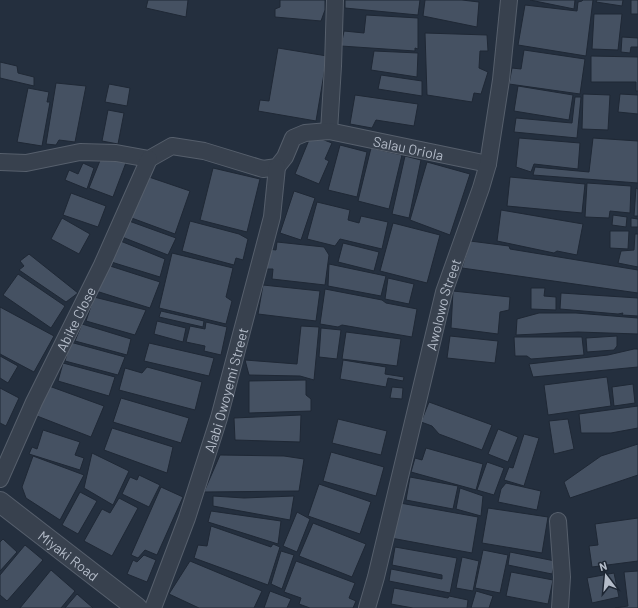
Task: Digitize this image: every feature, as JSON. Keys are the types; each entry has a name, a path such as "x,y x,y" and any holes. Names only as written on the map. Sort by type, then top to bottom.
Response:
{"street":[{"path":"329,131 336,0"},
{"name":"Awolowo Street","path":"367,608 376,577 444,292 488,164 501,80 509,0"},
{"name":"Salau Oriola","path":"277,167 285,156 293,138 305,133 329,131 488,164"},
{"path":"0,162 26,163 80,152 116,153 149,159 172,146 204,151 264,169 277,167"},
{"name":"Abike Close","path":"0,479 34,402 102,265 149,159"},
{"name":"Alabi Owoyemi Street","path":"153,608 187,518 219,418 272,217 277,167"},
{"name":"Miyaki Road","path":"0,502 137,608"},
{"path":"558,521 562,577 560,608"}],"building":[{"path":"148,0 188,0 186,17 146,8"},
{"path":"280,0 325,0 325,10 321,21 275,17 275,9 280,7"},
{"path":"345,0 420,0 418,15 345,8"},
{"path":"425,0 462,0 479,2 477,27 423,16"},
{"path":"530,0 575,0 574,9"},
{"path":"583,0 593,0 586,56 518,45 525,5 577,11 578,2"},
{"path":"597,0 623,0 622,6 596,2"},
{"path":"631,0 638,0 638,14 631,14"},
{"path":"594,14 622,14 618,50 592,49"},
{"path":"366,15 418,18 418,49 415,48 415,51 341,46 344,31 364,33"},
{"path":"425,33 487,35 488,51 480,51 479,68 488,72 481,94 474,93 472,102 427,95"},
{"path":"622,37 638,38 638,47 631,47 630,53 621,52"},
{"path":"278,48 327,56 316,121 258,111 260,100 269,101"},
{"path":"524,50 585,59 580,94 509,84 512,68 521,69"},
{"path":"374,51 418,53 417,77 371,70"},
{"path":"591,56 638,57 638,91 636,91 636,82 591,82"},
{"path":"0,62 17,66 18,73 34,77 34,86 0,78"},
{"path":"381,75 422,81 422,96 378,89"},
{"path":"56,83 86,86 75,142 59,140 56,145 46,144"},
{"path":"109,84 130,88 127,106 105,102"},
{"path":"518,86 573,95 569,120 514,111"},
{"path":"28,88 49,92 47,102 50,102 42,146 17,142"},
{"path":"583,94 610,95 608,130 582,129"},
{"path":"620,94 638,95 638,114 618,112"},
{"path":"355,95 418,104 414,126 376,120 372,128 350,124"},
{"path":"575,97 581,97 577,138 514,132 516,118 572,123"},
{"path":"108,110 124,113 118,144 102,141"},
{"path":"311,135 332,143 325,159 329,161 319,184 295,174"},
{"path":"519,138 580,143 578,169 534,164 531,172 516,167"},
{"path":"593,138 638,141 638,183 533,175 535,167 589,172"},
{"path":"340,145 367,152 357,197 328,190"},
{"path":"371,148 402,155 389,209 358,201"},
{"path":"405,156 421,160 409,218 392,214"},
{"path":"101,158 127,160 113,197 89,188"},
{"path":"427,162 470,174 450,235 410,220"},
{"path":"83,163 94,168 87,189 65,180 69,170 78,174"},
{"path":"213,168 260,179 247,232 200,220"},
{"path":"146,176 190,191 175,234 129,217"},
{"path":"510,177 585,184 582,213 507,206"},
{"path":"587,183 631,186 630,213 610,211 609,218 585,217"},
{"path":"636,188 638,189 638,216 634,216"},
{"path":"294,191 315,198 301,240 280,233"},
{"path":"71,193 106,206 98,227 63,215"},
{"path":"317,202 350,210 348,220 359,223 361,216 388,222 382,249 340,239 335,246 307,239"},
{"path":"501,210 583,224 577,255 557,251 554,253 497,241"},
{"path":"613,215 627,217 626,227 612,225"},
{"path":"62,218 90,234 79,254 51,239"},
{"path":"631,218 638,219 638,227 631,227"},
{"path":"129,221 176,238 168,255 122,237"},
{"path":"190,221 239,234 248,239 243,260 236,258 234,265 182,251"},
{"path":"393,223 440,235 427,283 380,271"},
{"path":"610,231 629,231 628,249 610,248"},
{"path":"635,234 638,234 638,267 618,263 621,251 634,250"},
{"path":"118,240 165,259 160,277 108,261"},
{"path":"470,241 509,246 510,249 638,270 638,293 462,268"},
{"path":"277,242 324,247 329,255 325,285 272,279 273,269 266,269 268,249 276,250"},
{"path":"343,243 379,252 374,271 338,262"},
{"path":"172,253 233,268 226,297 232,301 226,324 159,308"},
{"path":"29,254 78,293 66,302 19,270 24,266 20,261"},
{"path":"329,264 386,276 381,296 328,286"},
{"path":"107,265 160,282 150,308 96,291"},
{"path":"18,274 65,306 51,328 3,295"},
{"path":"388,278 414,284 409,304 385,299"},
{"path":"263,285 320,291 316,321 258,314"},
{"path":"531,288 545,288 544,296 556,297 556,310 531,309"},
{"path":"325,289 382,300 386,303 417,309 412,337 342,325 338,327 320,324"},
{"path":"453,291 510,297 509,310 500,312 498,334 451,328"},
{"path":"561,293 638,298 638,316 622,315 623,313 618,314 560,309"},
{"path":"94,297 146,310 135,335 86,321"},
{"path":"0,307 54,336 34,372 0,354"},
{"path":"161,311 204,321 203,327 159,317"},
{"path":"539,313 576,313 638,318 638,334 578,332 516,335 517,319"},
{"path":"157,321 186,328 183,342 154,334"},
{"path":"206,322 227,327 221,355 204,351 205,346 186,342 190,326 205,329"},
{"path":"82,324 131,339 127,355 75,341"},
{"path":"301,326 319,327 314,380 300,376 249,375 245,360 297,364"},
{"path":"321,328 341,330 337,359 319,357"},
{"path":"346,332 401,339 397,366 342,359"},
{"path":"450,336 498,341 495,363 447,358"},
{"path":"617,336 617,346 614,350 587,352 586,338"},
{"path":"514,337 582,337 584,355 531,359 527,356 515,356"},
{"path":"70,342 125,357 118,375 65,361"},
{"path":"149,343 214,358 209,376 144,361"},
{"path":"638,349 638,367 533,377 529,364 608,355"},
{"path":"0,356 18,366 8,383 0,378"},
{"path":"343,360 386,367 385,374 404,377 403,381 388,378 386,387 340,379"},
{"path":"63,363 115,377 109,396 58,381"},
{"path":"147,367 202,382 195,410 119,390 125,368 142,373"},
{"path":"607,377 611,406 548,415 544,385"},
{"path":"306,380 306,395 311,399 311,411 249,413 249,381"},
{"path":"633,384 635,403 614,406 612,387"},
{"path":"49,386 104,406 91,437 37,416"},
{"path":"392,387 403,388 402,399 390,398"},
{"path":"0,388 19,398 6,426 0,423"},
{"path":"121,398 189,418 181,443 113,422"},
{"path":"429,402 492,425 482,450 439,434 432,426 421,422"},
{"path":"638,406 638,428 611,433 581,433 579,414"},
{"path":"301,415 300,442 235,440 234,418"},
{"path":"338,419 387,431 381,455 332,443"},
{"path":"568,419 574,449 554,454 549,421"},
{"path":"112,428 173,447 167,473 104,450"},
{"path":"498,429 518,437 508,462 488,454"},
{"path":"43,430 80,442 75,455 84,458 80,470 29,454 32,447 37,449"},
{"path":"524,434 539,438 524,486 504,480 509,467 513,468"},
{"path":"638,444 638,475 570,498 564,482 601,456"},
{"path":"426,448 483,464 476,490 411,472 415,458 422,460"},
{"path":"331,452 384,467 376,496 323,481"},
{"path":"92,453 129,471 113,505 84,488"},
{"path":"220,455 284,456 304,459 299,491 204,492"},
{"path":"33,456 84,475 60,520 26,498 22,487"},
{"path":"487,462 504,468 494,495 477,490"},
{"path":"139,475 160,485 149,507 122,494 130,477 137,480"},
{"path":"410,477 458,486 453,509 406,500"},
{"path":"506,483 541,491 537,510 498,502 501,489"},
{"path":"319,484 371,502 360,534 308,516"},
{"path":"161,487 183,497 157,555 145,550 138,558 131,555"},
{"path":"460,488 483,496 481,516 456,509"},
{"path":"80,492 97,501 78,534 62,525"},
{"path":"213,496 244,498 294,496 290,520 213,506"},
{"path":"119,498 138,508 112,556 84,541 102,509 110,513"},
{"path":"400,503 478,517 472,553 391,538"},
{"path":"488,508 548,517 542,553 482,543"},
{"path":"211,511 281,521 278,544 208,522"},
{"path":"297,512 310,519 297,552 283,546"},
{"path":"638,518 638,561 592,567 589,546 598,545 595,524"},
{"path":"313,523 366,544 352,577 299,556"},
{"path":"211,526 271,547 273,544 280,547 268,585 194,558 198,545 207,546"},
{"path":"3,539 17,552 0,571 0,542"},
{"path":"25,545 43,560 7,601 0,595 0,575"},
{"path":"395,547 457,558 450,593 389,581 391,569 442,579 442,575 392,565"},
{"path":"483,550 508,555 500,593 475,588"},
{"path":"281,551 294,555 282,589 271,584"},
{"path":"510,552 555,561 552,574 508,565"},
{"path":"144,555 156,560 147,582 127,574 133,560 137,562"},
{"path":"462,557 479,561 473,591 456,588"},
{"path":"190,561 262,591 254,608 199,608 169,594"},
{"path":"296,561 355,583 349,598 356,601 353,608 310,608 299,604 301,598 284,592"},
{"path":"51,570 75,591 61,608 20,608"},
{"path":"638,571 638,608 615,608 628,606 624,572"},
{"path":"511,572 553,580 548,604 506,596"},
{"path":"614,573 619,597 592,603 587,578"},
{"path":"394,588 448,598 449,596 468,600 467,608 413,608 391,604"},
{"path":"270,591 291,599 287,608 264,608"},
{"path":"476,591 493,596 489,608 471,608"},
{"path":"77,594 93,608 65,608"}]}
